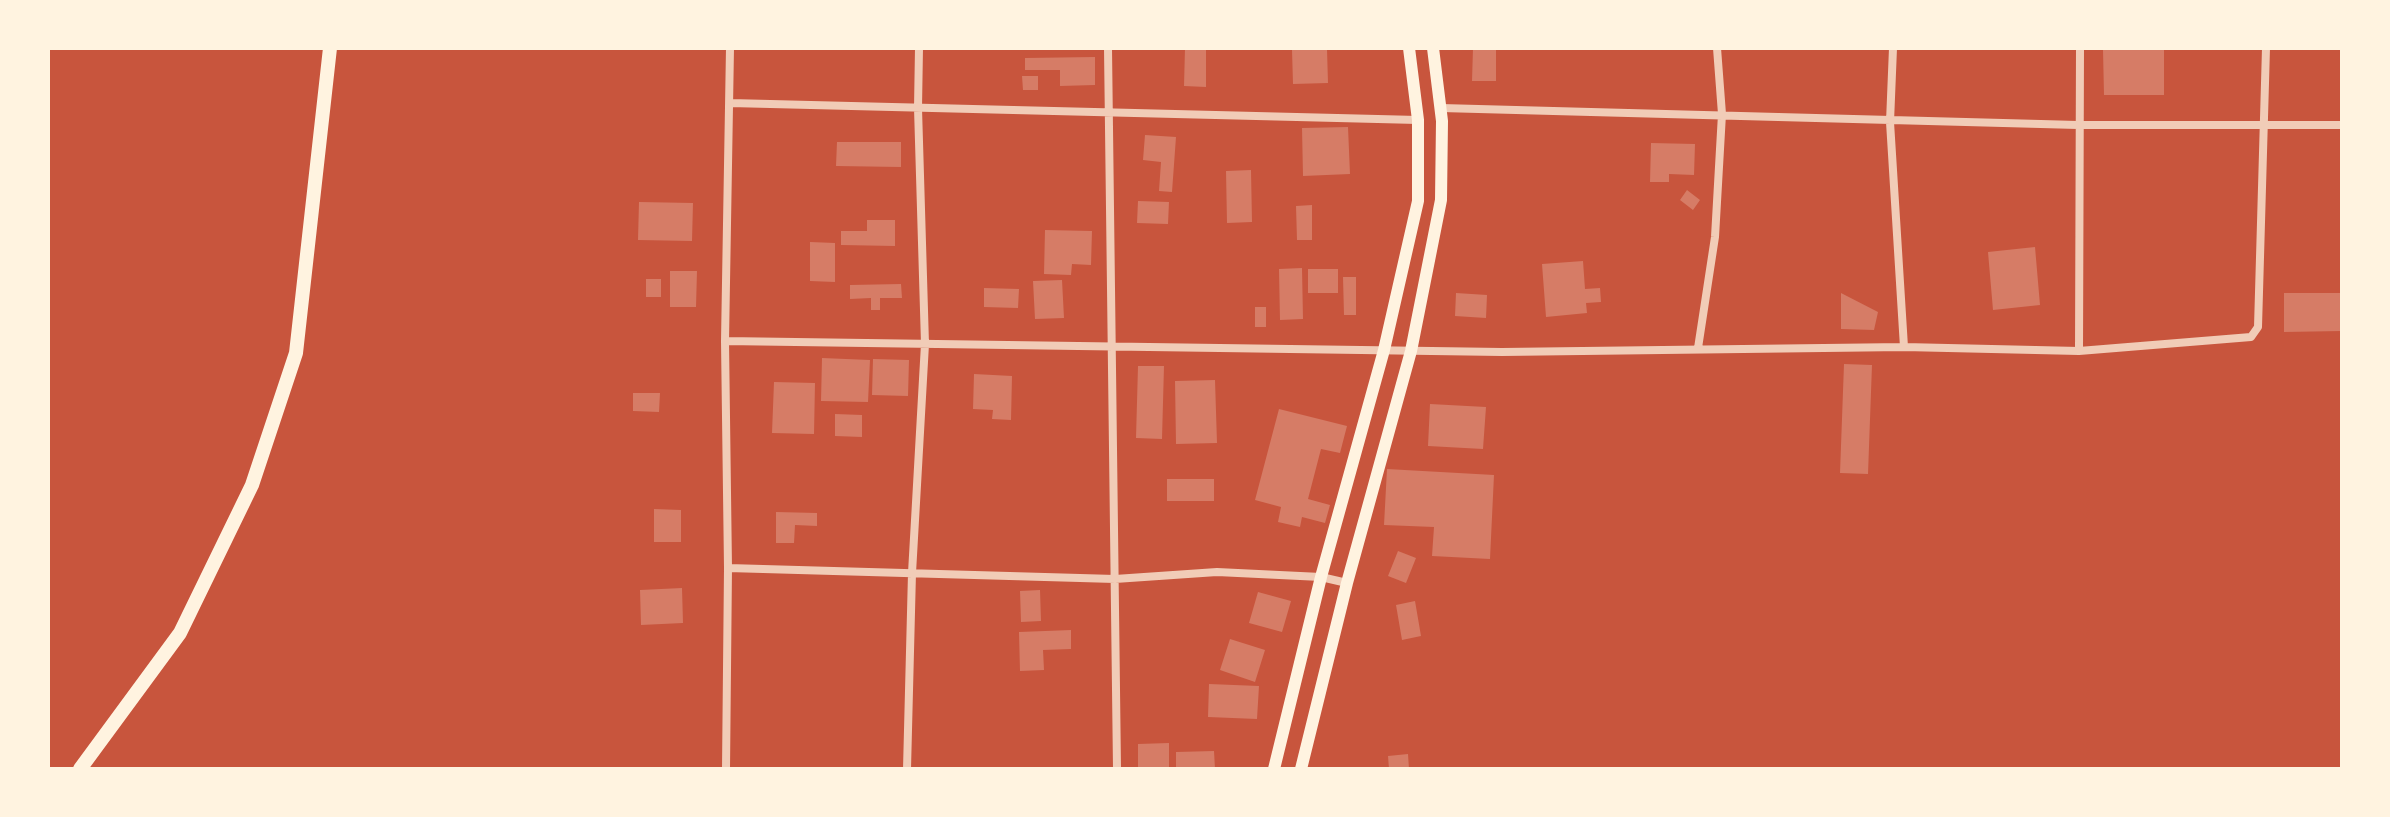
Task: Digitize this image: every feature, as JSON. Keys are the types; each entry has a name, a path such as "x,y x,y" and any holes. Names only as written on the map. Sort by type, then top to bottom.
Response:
{"highway":[{"path":"80,769 180,633 252,485 296,353 330,48"}],"main road":[{"path":"1274,769 1321,577 1384,350 1418,201 1418,120 1409,48"},
{"path":"1301,769 1347,583 1411,351 1441,200 1441,108 1433,48"}],"street":[{"path":"726,769 728,568 725,341 730,48"},
{"path":"907,769 912,573 925,344 919,48"},
{"path":"1108,48 1117,769"},
{"path":"1698,348 1715,237 1722,114 1717,48"},
{"path":"1893,48 1890,122 1904,347"},
{"path":"2079,351 2080,48"},
{"path":"725,341 1502,352 1904,347 2079,351 2251,337 2258,327 2266,48"},
{"path":"730,103 1418,120"},
{"path":"1441,108 1722,114 1890,122 2342,125"},
{"path":"728,568 1115,579 1217,572 1321,577 1347,583"}],"building":[{"path":"1185,48 1206,48 1206,87 1184,86"},
{"path":"1473,48 1496,48 1496,81 1472,81"},
{"path":"1327,49 1328,83 1293,84 1292,50"},
{"path":"2164,49 2164,95 2104,95 2103,50"},
{"path":"1095,57 1095,85 1060,86 1060,70 1025,70 1025,58"},
{"path":"1022,76 1038,76 1038,90 1023,90"},
{"path":"1348,127 1350,174 1303,176 1302,128"},
{"path":"1145,135 1176,137 1172,192 1159,191 1161,162 1143,160"},
{"path":"837,142 901,142 901,167 836,166"},
{"path":"1651,143 1695,144 1694,175 1669,174 1669,182 1650,182"},
{"path":"1251,170 1252,222 1227,223 1226,171"},
{"path":"1687,190 1700,200 1693,210 1680,200"},
{"path":"1138,201 1169,202 1168,224 1137,223"},
{"path":"639,202 693,203 692,241 638,240"},
{"path":"1312,205 1312,240 1297,240 1296,206"},
{"path":"867,220 895,220 895,246 841,245 841,231 867,231"},
{"path":"1045,230 1092,231 1091,265 1072,264 1071,275 1044,274"},
{"path":"810,242 835,243 835,282 810,281"},
{"path":"2035,247 2040,305 1993,310 1988,252"},
{"path":"1583,261 1585,289 1600,288 1601,302 1586,303 1587,313 1546,317 1542,264"},
{"path":"1302,268 1303,319 1280,320 1279,269"},
{"path":"1308,269 1338,269 1338,293 1308,293"},
{"path":"670,271 697,271 696,307 670,307"},
{"path":"1343,277 1356,277 1356,315 1344,315"},
{"path":"646,279 661,279 661,297 646,297"},
{"path":"1062,280 1064,318 1035,319 1033,281"},
{"path":"901,284 902,298 880,298 880,310 871,310 871,298 850,299 850,285"},
{"path":"984,288 1019,289 1018,308 984,307"},
{"path":"1456,293 1487,295 1486,318 1455,316"},
{"path":"1841,293 1878,312 1874,330 1841,329"},
{"path":"2284,293 2342,293 2342,331 2284,332"},
{"path":"1255,307 1266,307 1266,327 1255,327"},
{"path":"822,358 870,360 868,402 821,401"},
{"path":"873,359 909,360 908,396 872,395"},
{"path":"1844,364 1872,365 1868,474 1840,473"},
{"path":"1138,366 1164,366 1162,439 1136,438"},
{"path":"974,374 1012,376 1011,420 992,419 993,410 973,409"},
{"path":"1215,380 1217,443 1176,444 1175,381"},
{"path":"774,382 815,383 814,434 772,433"},
{"path":"633,393 660,393 659,412 633,411"},
{"path":"1430,404 1486,407 1483,449 1428,446"},
{"path":"1279,409 1347,426 1340,453 1321,449 1308,499 1330,505 1325,523 1302,517 1300,527 1278,522 1281,507 1255,500"},
{"path":"835,414 862,415 862,437 835,436"},
{"path":"1387,469 1494,475 1490,559 1432,556 1434,527 1384,525"},
{"path":"1167,479 1214,479 1214,501 1167,501"},
{"path":"654,509 681,510 681,542 654,542"},
{"path":"776,512 817,513 817,526 795,525 794,543 776,543"},
{"path":"1398,551 1416,558 1406,583 1388,576"},
{"path":"682,588 683,623 641,625 640,590"},
{"path":"1040,590 1041,621 1021,622 1020,591"},
{"path":"1258,592 1291,601 1282,632 1249,623"},
{"path":"1415,601 1421,636 1402,640 1396,605"},
{"path":"1071,630 1071,649 1043,650 1044,670 1020,671 1019,632"},
{"path":"1230,639 1265,650 1255,682 1220,670"},
{"path":"1209,684 1259,686 1257,719 1208,717"},
{"path":"1169,743 1169,769 1138,769 1138,744"},
{"path":"1214,751 1215,769 1176,769 1176,752"},
{"path":"1408,754 1409,769 1389,769 1388,756"}]}
